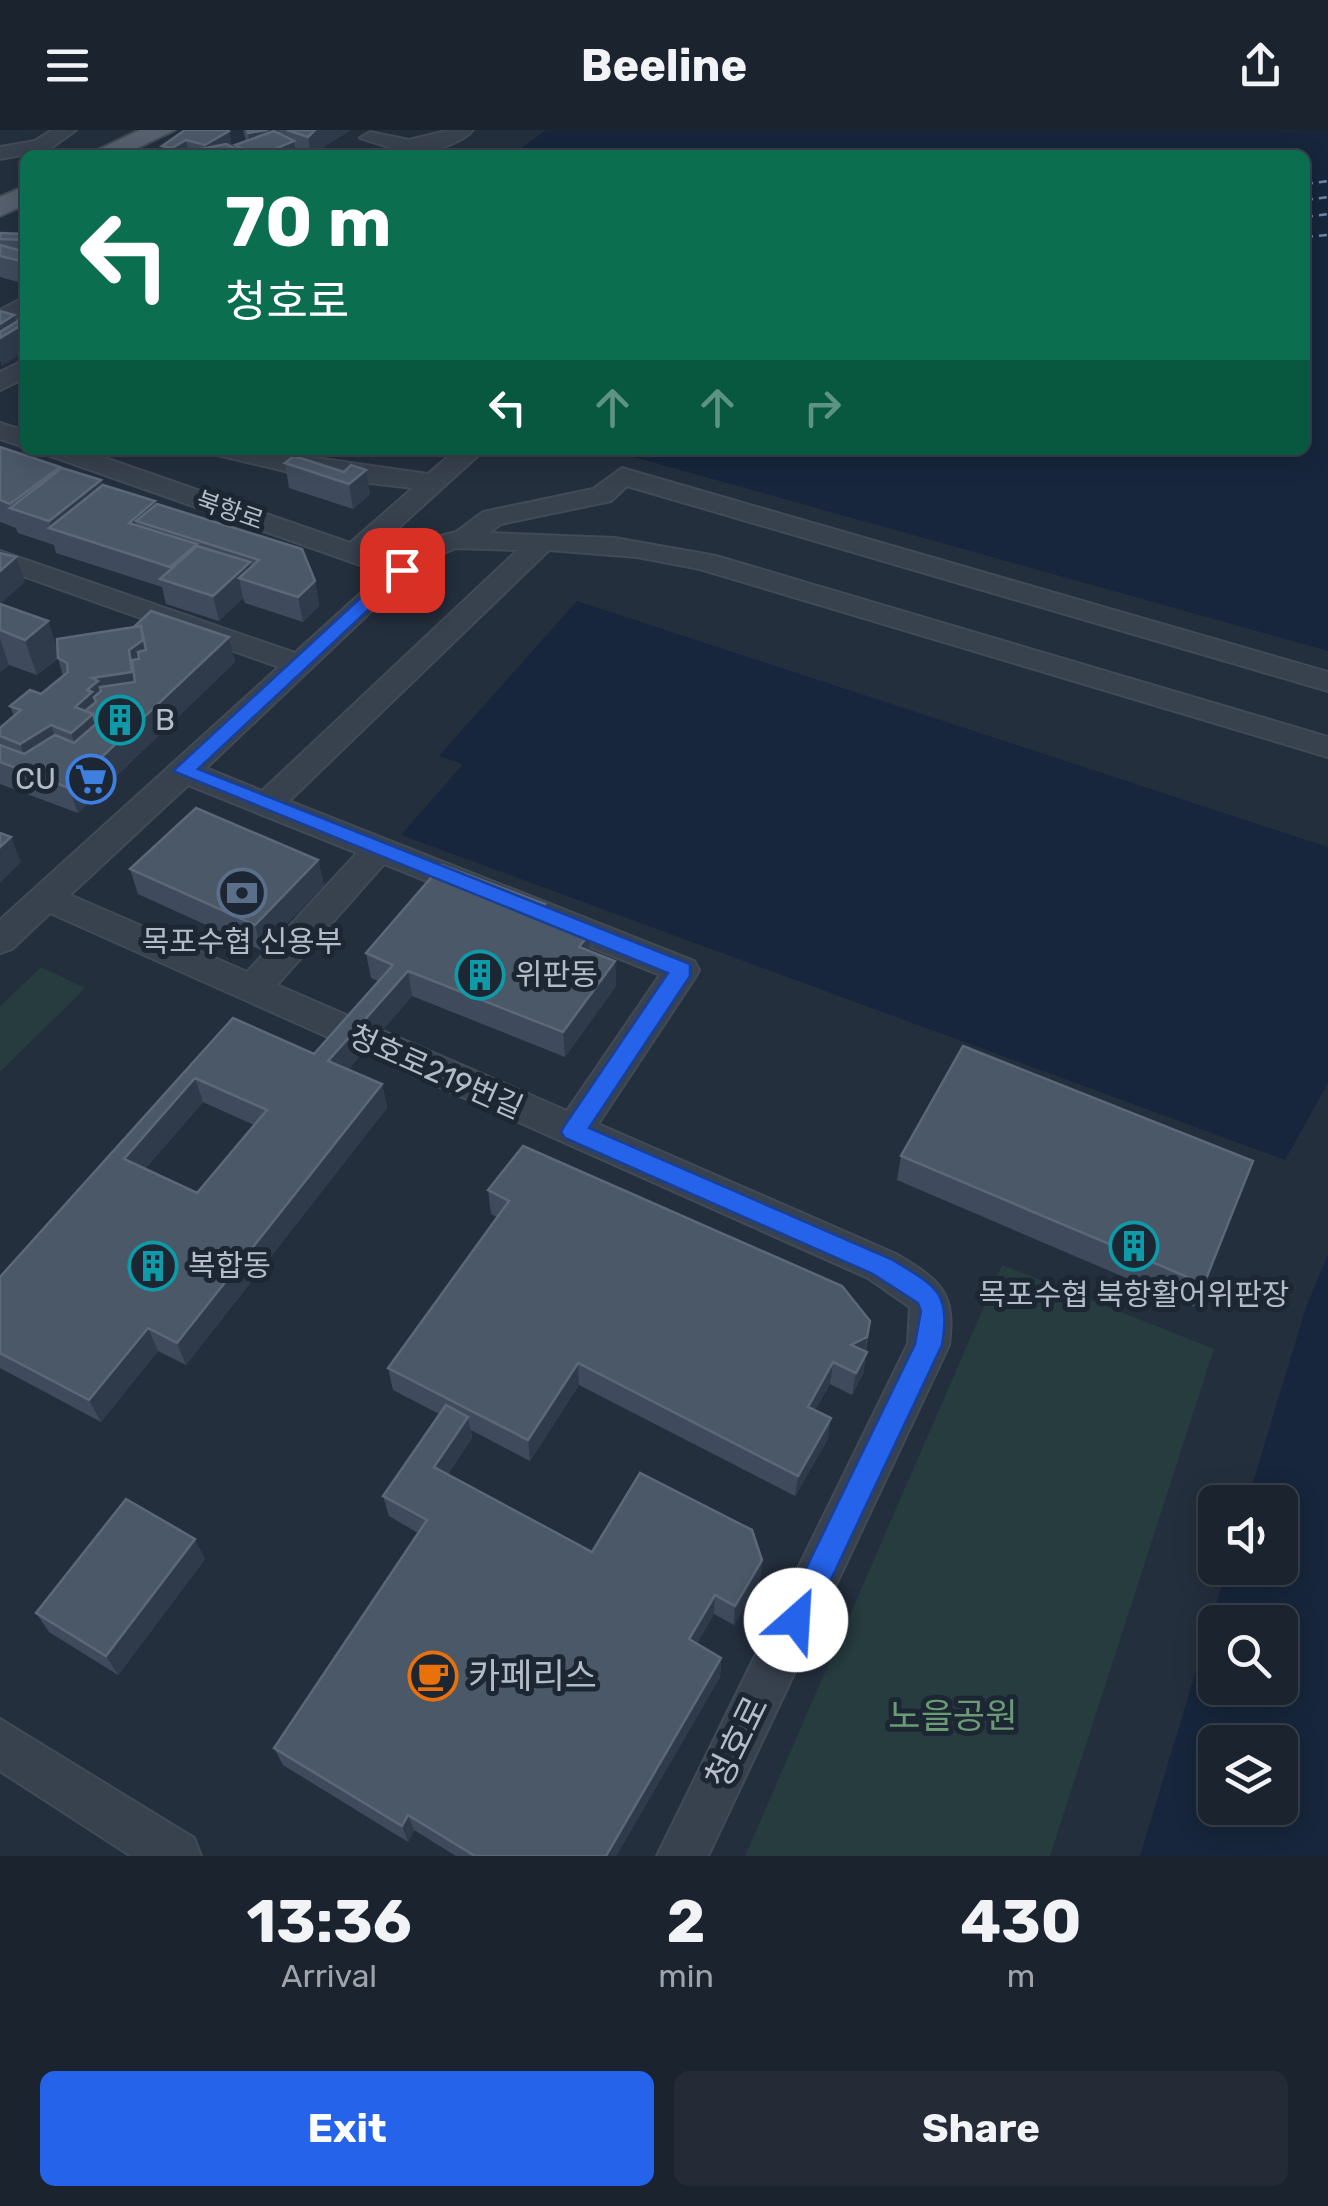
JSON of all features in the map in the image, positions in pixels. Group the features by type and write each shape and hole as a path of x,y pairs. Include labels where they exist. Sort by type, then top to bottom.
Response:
{"main road":[{"path":"98,150 120,130"},
{"path":"102,150 139,130"},
{"path":"107,150 162,130"}],"street":[{"path":"34,150 66,130"},
{"path":"406,150 453,137 462,130"},
{"path":"370,138 400,150"},
{"name":"북항로","path":"71,455 402,570"},
{"path":"279,455 434,483"},
{"path":"355,553 466,455"},
{"path":"466,537 492,518 602,496 622,476 1328,682"},
{"path":"0,940 402,570 412,554 433,544 466,537 637,546 706,562 1328,747"},
{"path":"265,806 542,542"},
{"path":"0,559 300,664"},
{"path":"184,771 682,970 573,1132"},
{"path":"251,991 378,850"},
{"name":"청호로219번길","path":"46,898 882,1266"},
{"name":"청호로","path":"682,1856 928,1345 934,1311 927,1296 882,1266"},
{"path":"0,1743 176,1856"}],"green space":[{"path":"41,967 85,988 0,1072 0,1007"},
{"name":"노을공원","path":"1002,1265 1214,1349 1050,1856 745,1856"}],"water":[{"path":"546,130 1328,130 1328,651 627,455 1310,455 1310,150 519,150"},
{"path":"577,601 1328,847 1328,1083 1285,1160 401,835 463,764 439,756"},
{"path":"1328,1254 1328,1856 1140,1856 1198,1664 1198,1705 1298,1705 1298,1605 1216,1605 1222,1585 1298,1585 1298,1485 1252,1485 1306,1307"}],"building":[{"path":"185,130 229,131 205,145 186,140 172,148 162,146"},
{"path":"287,130 315,130 308,137"},
{"path":"274,131 294,141 273,150 244,150 235,145"},
{"path":"226,144 239,150 202,150"},
{"path":"0,233 20,234 20,240 0,239"},
{"path":"0,245 20,251 20,261 0,256"},
{"path":"0,311 14,315 0,324"},
{"path":"20,320 20,326 0,338 0,332"},
{"path":"0,447 60,467 10,504 0,500"},
{"path":"294,456 344,472 351,465 366,470 349,484 285,463"},
{"path":"62,468 101,480 49,521 10,508"},
{"path":"103,485 155,501 129,523 197,544 170,567 49,528"},
{"path":"157,504 302,549 315,581 298,597 239,578 259,560 136,521"},
{"path":"197,546 250,562 213,596 160,579"},
{"path":"0,553 16,557 0,571"},
{"path":"0,604 48,621 25,640 0,630"},
{"path":"151,611 229,637 69,788 0,762 0,745 24,754 55,735 74,743 96,724 93,714 85,711 96,702 94,697 100,687 135,682 132,660 139,659 138,652 146,650 141,626 134,627"},
{"path":"141,626 143,640 129,650 132,672 92,678 98,681 87,690 92,692 75,707 93,714 71,733 51,725 20,744 0,736 0,728 21,710 10,706 30,690 41,694 68,672 67,663 58,658 57,639"},
{"path":"196,808 318,860 255,925 130,869"},
{"path":"0,833 11,837 0,847"},
{"path":"442,865 545,904 537,914 589,934 579,947 615,961 563,1032 408,971 328,1061 382,1084 177,1343 148,1328 89,1400 0,1353 0,1277 233,1018 314,1054 393,965 366,953","holes":["195,1078 267,1110 197,1193 124,1159"]},
{"name":"목포수협 북항활어위판장","path":"963,1046 1253,1161 1204,1284 901,1156"},
{"path":"523,1146 842,1286 870,1321 867,1337 851,1345 867,1352 856,1373 833,1362 808,1407 831,1418 798,1476 578,1363 528,1440 388,1368 509,1201 488,1190"},
{"path":"446,1405 468,1417 434,1467 592,1552 640,1473 752,1530 762,1560 735,1606 715,1595 689,1639 721,1658 606,1856 475,1856 408,1815 402,1826 274,1748 427,1520 383,1496"},
{"path":"126,1499 195,1539 106,1656 36,1613"}],"ferry route":[{"path":"1310,183 1328,181"},
{"path":"1310,199 1328,197"},
{"path":"1310,216 1328,214"},
{"path":"1310,237 1328,235"}],"place":[{"name":"B","path":"120,720"},
{"name":"CU","path":"91,779"},
{"name":"목포수협 신용부","path":"242,893"},
{"name":"위판동","path":"480,975"},
{"name":"목포수협 북항활어위판장","path":"1134,1246"},
{"name":"복합동","path":"153,1266"},
{"name":"카페리스","path":"433,1676"}],"route":[{"path":"402,570 184,771 682,970 573,1132 882,1266 927,1296 934,1311 928,1345 796,1620"}]}
